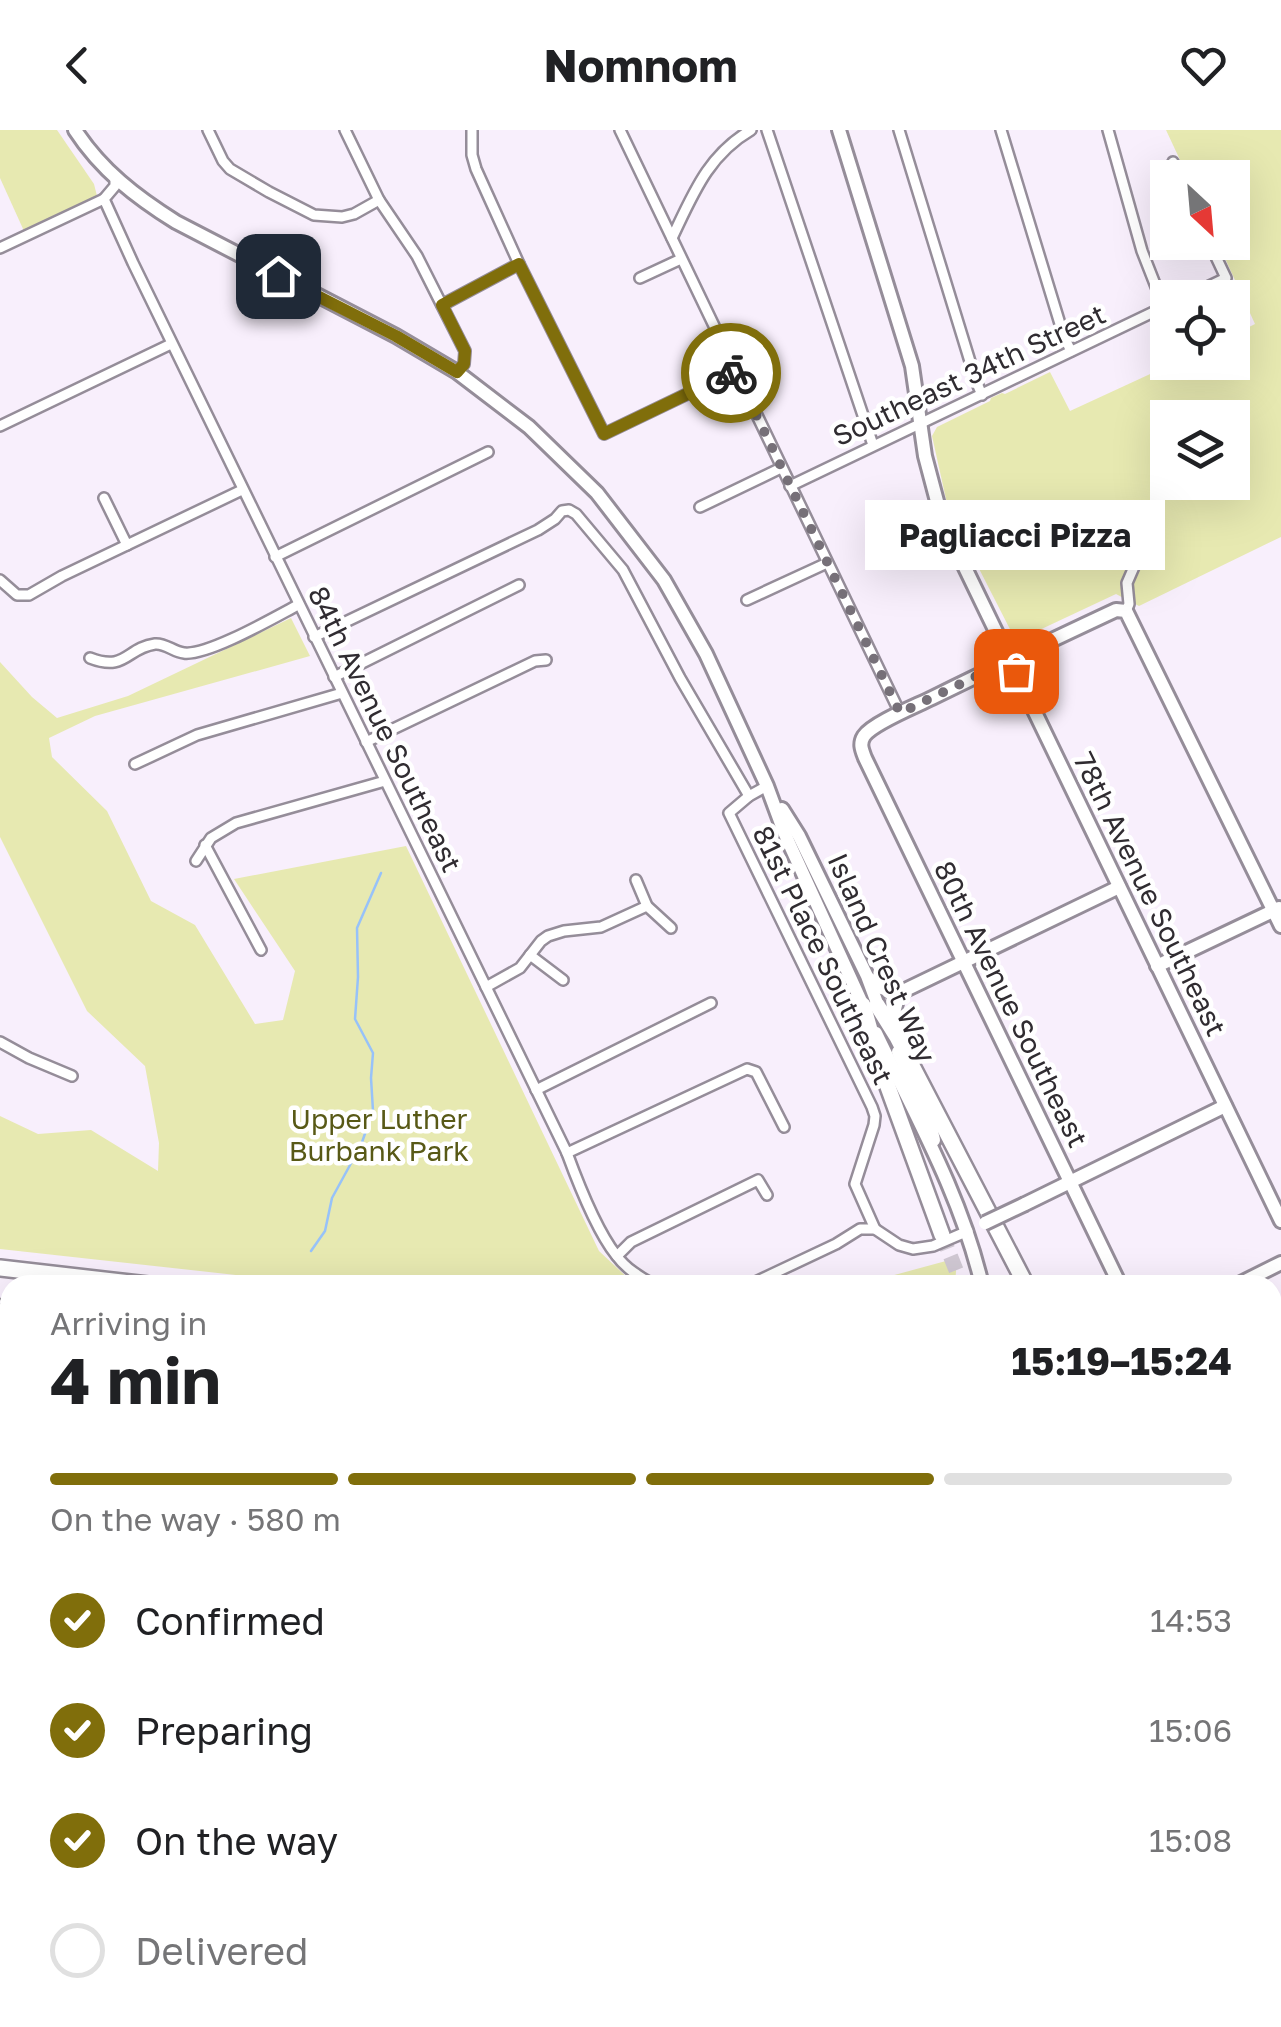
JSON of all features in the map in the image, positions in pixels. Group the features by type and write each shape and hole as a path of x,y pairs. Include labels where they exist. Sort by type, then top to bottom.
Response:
{"highway":[{"path":"897,1037 892,1009 899,993"},
{"path":"870,1005 897,1037 1021,1275"},
{"path":"870,1005 880,1066 942,1235"},
{"path":"950,1138 1032,1275"},
{"path":"0,1268 61,1275"}],"street":[{"name":"Island Crest Way","path":"75,130 88,150 141,200 457,372 529,427 597,493 631,534 688,619 767,786 784,832 870,1005 968,1231 979,1275"},
{"path":"208,130 230,169 314,215 354,214 379,200"},
{"path":"344,130 379,200 417,256 465,351 464,364 457,372"},
{"path":"472,130 476,169 604,434 735,371"},
{"path":"620,130 900,713 1116,610 1126,611"},
{"path":"672,238 710,165 722,150 752,130"},
{"path":"767,130 873,445"},
{"name":"78th Avenue Southeast","path":"839,130 912,366 926,456 942,520 1281,1221"},
{"path":"899,130 982,395"},
{"path":"1002,130 1071,351"},
{"path":"1108,130 1142,250 1155,280"},
{"path":"0,248 104,199 116,179"},
{"name":"84th Avenue Southeast","path":"104,199 170,344 604,1235 617,1256 638,1275"},
{"path":"640,278 681,259"},
{"path":"442,305 519,264"},
{"name":"Southeast 34th Street","path":"790,486 1150,314"},
{"path":"0,426 170,344"},
{"path":"275,557 488,452"},
{"path":"700,507 781,468"},
{"path":"0,580 17,594 29,596 62,576 242,490"},
{"path":"104,498 128,545"},
{"name":"81st Place Southeast","path":"314,637 538,530 562,510 576,514 623,570 749,796 729,813 875,1116 855,1184 875,1229"},
{"path":"1126,611 1127,583 1138,560"},
{"path":"748,600 827,563"},
{"path":"334,677 520,585"},
{"path":"90,658 105,664 116,662 160,643 185,654 205,649 298,605"},
{"path":"1126,611 1277,908 1281,926"},
{"path":"366,742 535,661 546,660"},
{"path":"135,764 196,734 342,693"},
{"name":"80th Avenue Southeast","path":"900,713 870,730 861,743 865,758 1115,1275"},
{"path":"196,862 211,838 236,823 385,781"},
{"name":"Island Crest Way","path":"767,786 799,836 868,976 870,1005"},
{"path":"749,796 767,786"},
{"path":"205,844 261,950"},
{"path":"636,880 647,906 672,928"},
{"path":"868,976 878,987 899,993 1119,887"},
{"path":"486,987 514,973 548,936 601,927 647,906"},
{"path":"1157,966 1277,908"},
{"path":"530,956 564,980"},
{"path":"536,1090 712,1004"},
{"path":"0,1042 72,1076"},
{"path":"567,1153 748,1069 756,1072 784,1126"},
{"path":"769,1275 836,1244 860,1228 875,1229 913,1249 933,1246 1225,1106"},
{"path":"617,1256 631,1242 758,1180 767,1195"},
{"path":"1258,1275 1281,1264"}],"green space":[{"path":"0,130 57,130 94,184 97,196 24,231 0,178"},
{"path":"1166,130 1281,130 1281,537 1139,606 1116,594 1016,641 948,508 932,436 937,427 1050,372 1070,411 1150,374 1150,380 1250,380 1250,326 1255,324 1250,313 1250,280 1235,280 1226,260 1250,260 1250,160 1180,160"},
{"name":"Upper Luther Burbank Park","path":"291,618 310,656 95,716 49,738 52,757 107,811 151,901 195,925 255,1024 283,1020 295,971 234,879 406,846 599,1251 625,1275 236,1275 0,1249 0,1116 38,1134 91,1130 158,1171 159,1143 145,1066 87,1011 0,837 0,662 57,718 128,696"},
{"path":"957,1258 956,1275 894,1275"}],"waterway":[{"path":"311,1251 325,1231 332,1198 361,1145 373,1111 373,1053 355,1019 357,928 381,873"}],"tunnel":[{"path":"942,1235 958,1275"}],"way so far":[{"path":"731,373 735,371 900,713 1010,660 1016,671"}],"place":[{"name":"Pagliacci Pizza","path":"1016,671"}],"route":[{"path":"278,276 457,372 464,364 465,351 442,305 519,264 604,434 731,373"}]}
